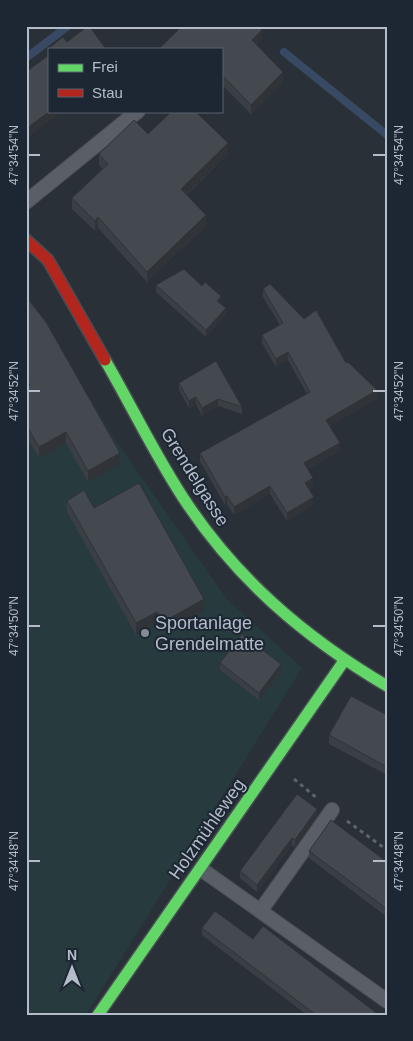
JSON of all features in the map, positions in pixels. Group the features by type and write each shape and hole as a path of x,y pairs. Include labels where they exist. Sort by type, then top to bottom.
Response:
{"street":[{"name":"Grendelgasse","path":"26,240 48,260 182,496 218,546 271,604 344,661 387,686"},
{"name":"Holzmühleweg","path":"98,1015 344,661"}],"lane":[{"path":"26,202 137,112"},
{"path":"261,910 332,810"},
{"path":"201,869 387,1001"}],"path":[{"path":"275,762 332,810 387,850"}],"green space":[{"name":"Sportanlage Grendelmatte","path":"26,292 112,435 226,598 302,668 86,1015 26,1015"}],"building":[{"path":"89,26 105,48 49,48 63,37 67,42"},
{"path":"182,26 258,26 262,30 252,40 283,72 251,105 222,75 222,48 160,48"},
{"path":"48,56 49,112 26,129 26,72"},
{"path":"171,112 196,112 228,143 181,189 206,215 147,272 98,217 95,221 72,198 108,164 99,154 134,120 148,134"},
{"path":"184,269 202,286 205,282 221,296 217,301 226,308 206,330 156,285"},
{"path":"270,284 304,319 316,310 346,363 348,362 377,390 326,420 340,443 304,463 313,478 305,483 314,497 287,513 270,486 234,507 227,496 225,497 200,453 310,392 288,352 276,359 262,335 283,323 263,289"},
{"path":"26,297 46,322 120,453 88,471 66,432 39,447 26,425 26,387 30,385 26,378"},
{"path":"216,361 242,407 218,399 202,408 196,397 189,401 179,383"},
{"path":"139,483 204,599 163,622 157,612 136,623 67,501 84,490 94,508"},
{"path":"242,634 281,664 259,693 220,663"},
{"path":"351,696 387,715 387,767 329,735"},
{"path":"297,794 317,809 295,840 292,838 257,885 240,871"},
{"path":"331,820 387,862 387,909 309,851"},
{"path":"215,911 253,939 263,926 379,1015 316,1015 202,928"}],"waterway":[{"path":"26,58 68,26"},
{"path":"284,52 387,135"}],"traffic: fast":[{"path":"105,360 172,480 203,526 225,553 248,579 300,626 327,647 387,686"},
{"path":"98,1015 344,661"}],"traffic: jam":[{"path":"26,240 48,260 105,360"}],"place":[{"name":"Sportanlage Grendelmatte","path":"145,633"}]}
